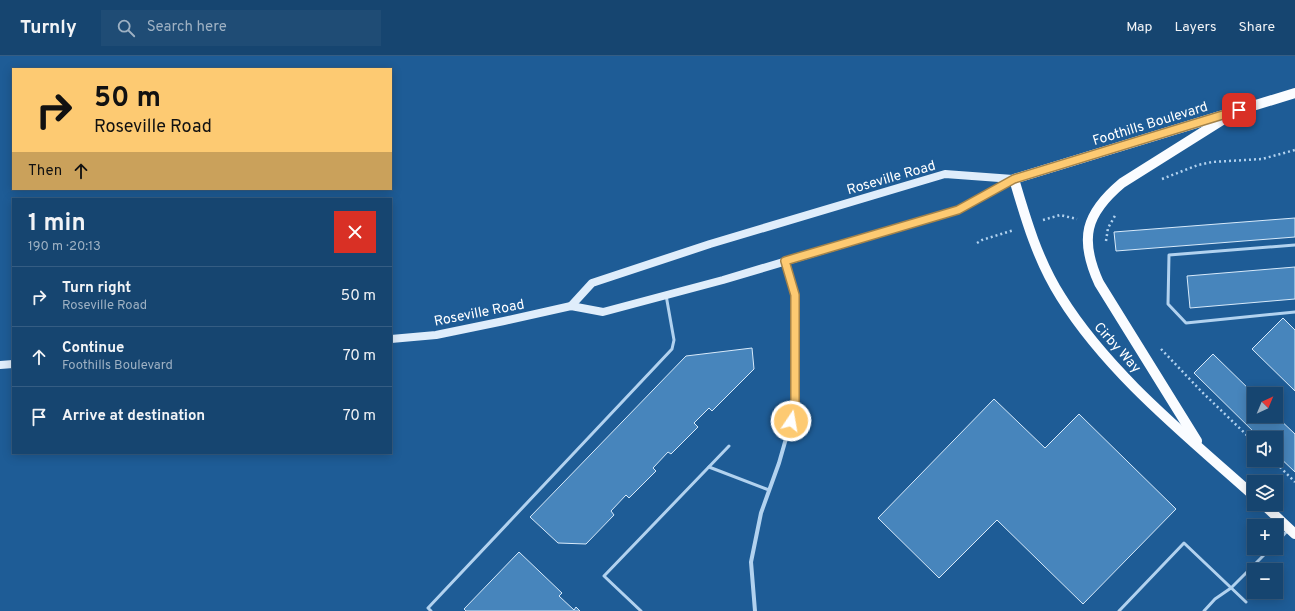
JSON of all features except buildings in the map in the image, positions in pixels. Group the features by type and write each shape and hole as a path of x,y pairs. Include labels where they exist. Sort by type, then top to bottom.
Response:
{"main road":[{"name":"Foothills Boulevard","path":"1014,179 1295,93"},
{"path":"1203,450 1099,283 1091,267 1087,239 1091,223 1101,204 1107,196 1122,183 1239,110"},
{"name":"Roseville Road","path":"571,306 592,283 710,244 945,174 1014,179"},
{"name":"Roseville Road","path":"392,339 436,334 571,306 603,312 785,261 958,210 1014,179"},
{"name":"Cirby Way","path":"1014,179 1034,246 1060,296 1079,325 1099,349 1159,411 1247,490"},
{"path":"0,365 12,364"},
{"path":"1271,511 1292,531"}],"street":[{"path":"755,611 751,562 761,513 779,463 795,407 795,295 785,261"}],"lane":[{"path":"1295,246 1168,255 1168,304 1186,323 1295,312"},
{"path":"431,611 428,608 672,349 674,340 666,295"},
{"path":"641,611 604,576 729,446"},
{"path":"709,467 769,490"},
{"path":"1283,538 1292,531"},
{"path":"1119,611 1184,543 1246,602"},
{"path":"1204,611 1215,599 1231,588 1264,555"}],"path":[{"path":"1279,467 1295,482"}],"route":[{"path":"791,421 795,407 795,295 785,261 958,210 1014,179 1239,110"}]}
